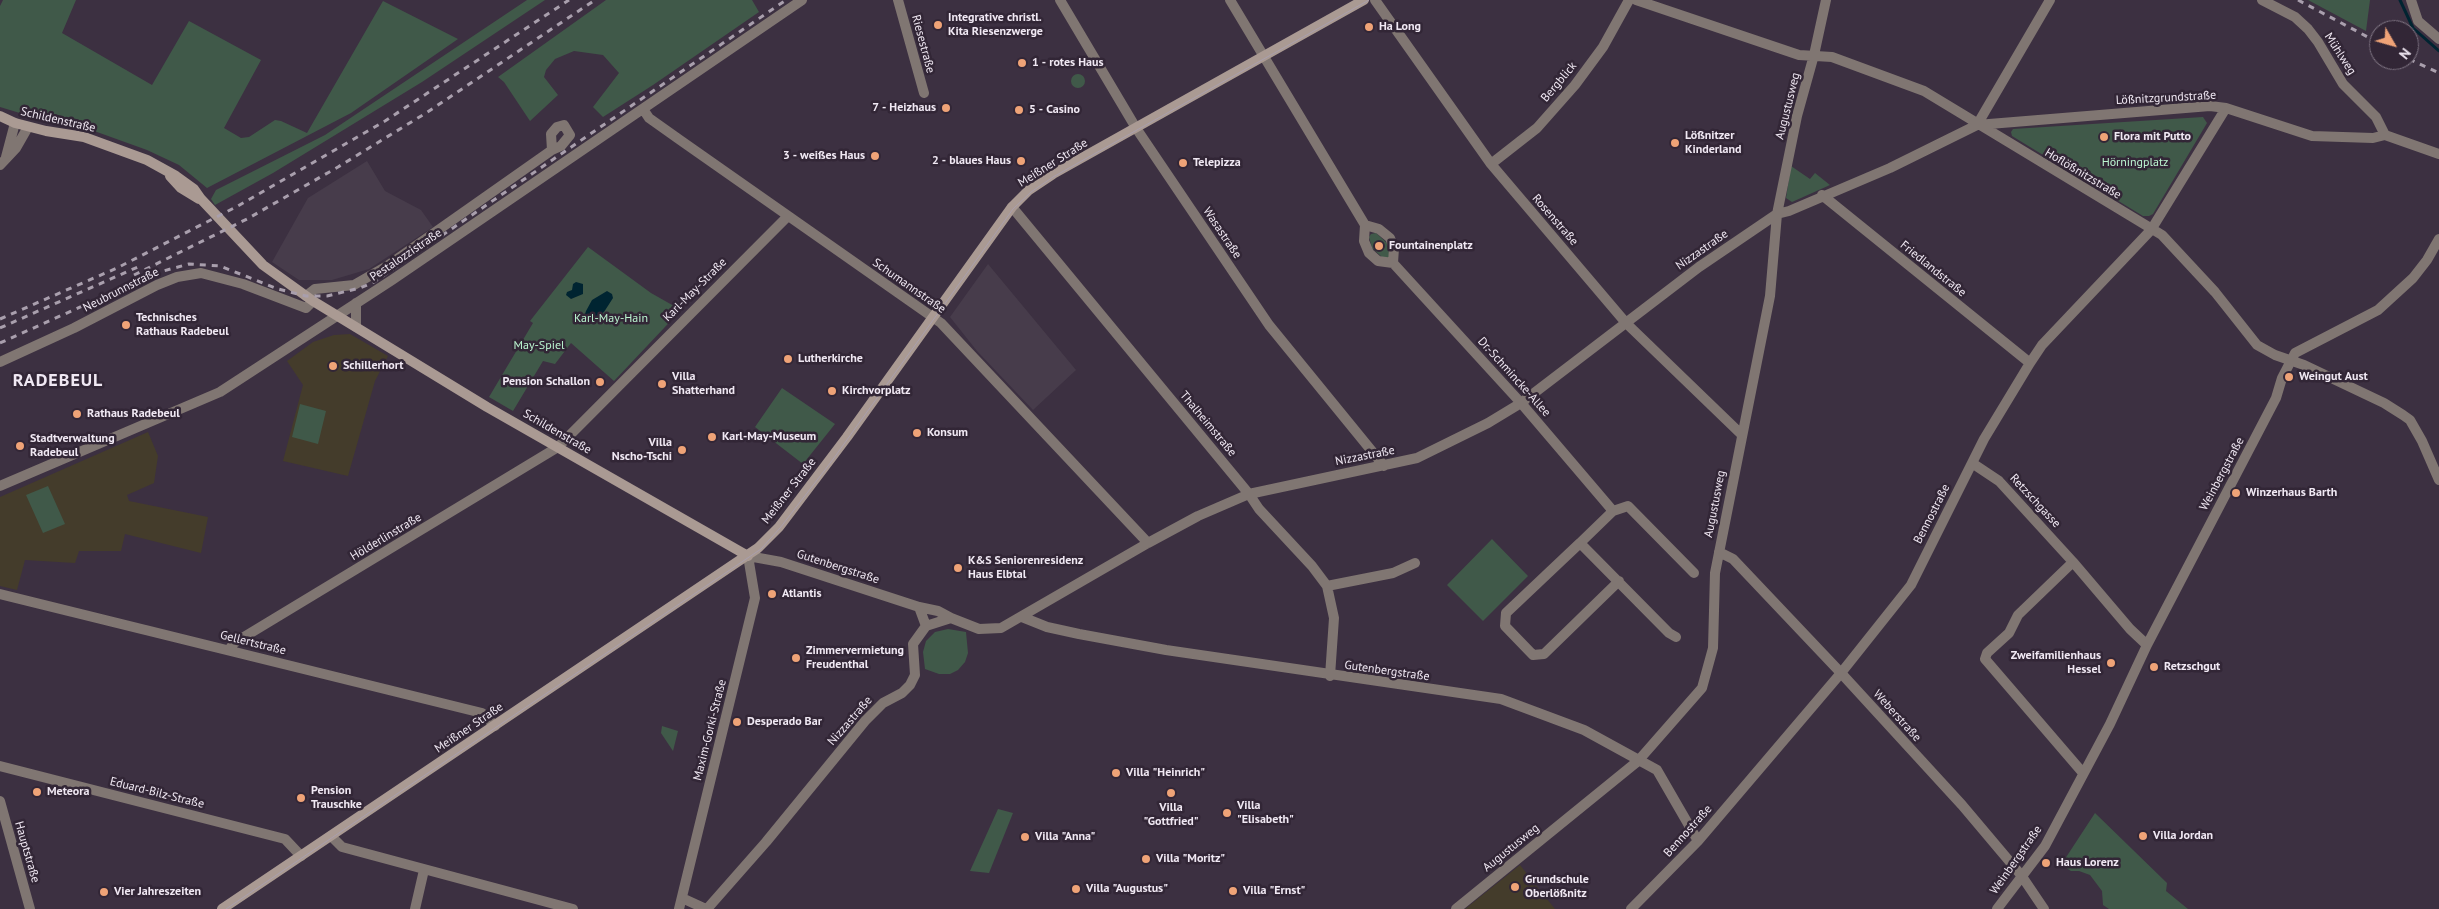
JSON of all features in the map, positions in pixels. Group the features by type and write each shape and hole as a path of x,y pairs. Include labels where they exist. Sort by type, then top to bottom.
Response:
{"main road":[{"name":"Meißner Straße","path":"222,909 748,556 779,526 1012,207 1029,190 1364,0"},
{"name":"Schildenstraße","path":"0,116 28,127 84,138 147,160 186,182 263,265 309,298 558,447 748,556"}],"street":[{"name":"Pestalozzistraße","path":"0,486 220,392 643,110 802,0"},
{"name":"Riesestraße","path":"898,0 924,93"},
{"name":"Wasastraße","path":"1060,0 1136,128 1268,326 1384,466"},
{"name":"Dr.-Schmincke-Allee","path":"1230,0 1365,225 1364,241 1369,253 1378,261 1393,263 1521,403 1613,511"},
{"name":"Rosenstraße","path":"1375,0 1491,164 1626,323 1741,434"},
{"name":"Bergblick","path":"1491,164 1537,128 1574,85 1603,47 1629,0"},
{"name":"Hoflößnitzstraße","path":"1636,0 1799,55 1832,57 1924,91 2162,235 2215,292 2257,345 2275,355 2291,360 2384,403 2410,420 2439,480"},
{"name":"Augustusweg","path":"1456,909 1638,761 1696,696 1707,676 1713,648 1715,573 1718,552 1770,296 1777,214 1797,116 1814,55 1826,0"},
{"path":"1977,124 2050,0"},
{"name":"Mühlweg","path":"2262,0 2295,17 2308,29 2343,84 2376,118 2385,135"},
{"path":"2411,0 2418,21 2439,39"},
{"name":"Lößnitzgrundstraße","path":"1977,124 2210,106 2226,108 2312,136 2373,138 2385,135 2439,154"},
{"name":"Bennostraße","path":"1631,909 1698,841 1841,672 1911,585 1972,463 2007,398 2030,363 2042,345 2151,230 2226,108"},
{"name":"Schumannstraße","path":"643,110 649,118 941,323 1148,543"},
{"path":"3,161 15,123"},
{"name":"Nizzastraße","path":"950,618 979,630 1002,628 1148,543 1198,516 1249,494 1314,478 1384,466 1417,458 1521,403 1699,267 1777,214 1789,211 1890,168 1977,124"},
{"path":"3,161 16,148 28,127"},
{"name":"Neubrunnstraße","path":"0,362 74,328 157,285 201,273 243,284 306,308 309,298 316,288 354,284 387,266 552,150"},
{"name":"Friedlandstraße","path":"1822,196 2030,363"},
{"name":"Thalheimstraße","path":"1012,207 1249,494 1258,509 1312,566 1327,586 1334,618 1330,676"},
{"name":"Karl-May-Straße","path":"558,447 788,216"},
{"path":"1365,225 1379,229 1390,238 1394,248 1393,263"},
{"name":"Weinbergstraße","path":"1997,909 2021,875 2045,846 2082,773 2110,724 2147,645 2276,398 2282,378 2295,352 2369,316 2392,299 2421,269 2439,239"},
{"path":"356,303 356,327"},
{"name":"Hölderlinstraße","path":"229,650 234,643 558,447"},
{"name":"Retzschgasse","path":"1972,463 1999,480 2074,562 2130,629 2147,645"},
{"path":"1619,581 1544,654 1533,655 1504,626 1506,614 1613,511 1628,506 1694,573"},
{"path":"1580,543 1669,633 1676,637"},
{"name":"Weberstraße","path":"1718,552 1733,559 1841,672 1962,805 2021,875 2044,909"},
{"name":"Maxim-Gorki-Straße","path":"679,909 755,598 748,556"},
{"name":"Gutenbergstraße","path":"748,556 781,562 938,611 950,618"},
{"path":"2074,562 2018,615 2009,633 1987,653 1985,659 2082,773"},
{"path":"1327,586 1393,573 1415,563"},
{"name":"Gellertstraße","path":"0,594 482,713 495,726"},
{"path":"919,606 926,626 950,618"},
{"name":"Gutenbergstraße","path":"1022,617 1047,627 1079,634 1330,676 1501,699 1584,730 1657,770 1698,841"},
{"name":"Nizzastraße","path":"706,909 766,842 865,721 883,703 902,693 910,684 915,675 913,644 926,626"},
{"name":"Eduard-Bilz-Straße","path":"0,766 285,839 300,856"},
{"name":"Hauptstraße","path":"0,801 30,909"},
{"path":"331,836 342,847 573,909"},
{"path":"415,909 424,870"},
{"path":"682,898 706,909"}],"shaded area":[{"path":"367,161 385,191 421,210 433,227 369,269 332,280 299,280 272,262 308,198"},
{"path":"988,264 1076,370 1033,410 977,351 950,317"},
{"path":"350,334 388,356 375,381 348,476 283,461 303,385 287,361 313,342 334,335"},
{"path":"148,432 158,456 154,483 127,495 129,501 208,517 201,553 125,534 121,551 79,551 75,563 25,560 17,590 0,586 0,497"},
{"name":"Grundschule Oberlößnitz","path":"1520,865 1555,909 1465,909"}],"green space":[{"path":"3,0 76,0 62,33 152,85 189,21 261,60 224,128 241,138 249,137 275,120 307,133 383,1 458,39 351,113 207,188 179,165 147,150 97,132 0,107 0,6"},
{"path":"527,0 545,0 422,82 273,173 215,205 211,199 216,190 325,135"},
{"path":"606,0 752,0 759,12 603,117 593,107 619,73 603,55 574,51 555,59 546,70 544,77 558,95 530,121 504,82 498,77"},
{"path":"2308,0 2370,0 2366,31"},
{"path":"1078,74 1083,76 1085,81 1083,86 1078,88 1073,86 1071,81 1073,76"},
{"name":"Hörningplatz","path":"2203,117 2207,123 2153,214 2149,216 2143,216 2012,136 2011,132 2013,129"},
{"path":"1791,166 1810,179 1815,173 1830,185 1792,202 1786,198"},
{"path":"1376,233 1387,243 1390,258 1383,258 1372,248 1369,237 1371,234"},
{"name":"Karl-May-Hain","path":"588,247 651,293 681,310 614,381 571,343 555,364 543,361 513,411 489,397 533,323 530,321"},
{"path":"782,388 835,424 803,464 755,427"},
{"path":"300,404 326,411 318,444 292,437"},
{"path":"48,486 65,524 43,533 26,495"},
{"path":"1492,539 1528,576 1483,621 1447,585"},
{"path":"948,629 966,632 968,653 965,662 958,670 950,674 939,674 925,669 923,652 926,641 935,632"},
{"path":"662,726 678,731 673,751 661,733"},
{"path":"998,809 1013,813 989,873 970,871"},
{"path":"2095,813 2167,883 2166,891 2188,909 2109,909 2103,905 2102,891 2090,875 2079,871 2071,871 2061,865"}],"water":[{"path":"576,282 583,284 583,294 571,299 566,295 567,292 572,290 573,284"},
{"path":"607,291 612,294 613,298 604,312 591,322 584,317 586,311 592,300"}],"waterway":[{"path":"2400,0 2413,28 2439,51"}],"tram line":[{"path":"226,909 761,549 780,528 831,462 1013,209 1031,192 1053,177 1369,0"}],"railway":[{"path":"0,319 117,268 236,207 385,121 569,0"},
{"path":"134,275 247,219 338,167 426,113 595,0"},
{"path":"0,343 156,273 189,264 220,266 278,289 306,296 327,296 360,288 374,282 786,0"},
{"path":"2298,0 2369,38"},
{"path":"2419,64 2439,73"},
{"path":"0,328 140,266"}],"place":[{"name":"Integrative christl. Kita Riesenzwerge","path":"938,25"},
{"name":"Ha Long","path":"1369,27"},
{"name":"1 - rotes Haus","path":"1022,63"},
{"name":"7 - Heizhaus","path":"946,108"},
{"name":"5 - Casino","path":"1019,110"},
{"name":"Flora mit Putto","path":"2104,137"},
{"name":"Lößnitzer Kinderland","path":"1675,143"},
{"name":"3 - weißes Haus","path":"875,156"},
{"name":"2 - blaues Haus","path":"1021,161"},
{"name":"Telepizza","path":"1183,163"},
{"name":"Fountainenplatz","path":"1379,246"},
{"name":"Technisches Rathaus Radebeul","path":"126,325"},
{"name":"Lutherkirche","path":"788,359"},
{"name":"Schillerhort","path":"333,366"},
{"name":"Weingut Aust","path":"2289,377"},
{"name":"Pension Schallon","path":"600,382"},
{"name":"Villa Shatterhand","path":"662,384"},
{"name":"Kirchvorplatz","path":"832,391"},
{"name":"Rathaus Radebeul","path":"77,414"},
{"name":"Konsum","path":"917,433"},
{"name":"Karl-May-Museum","path":"712,437"},
{"name":"Stadtverwaltung Radebeul","path":"20,446"},
{"name":"Villa Nscho-Tschi","path":"682,450"},
{"name":"Winzerhaus Barth","path":"2236,493"},
{"name":"K&S Seniorenresidenz Haus Elbtal","path":"958,568"},
{"name":"Atlantis","path":"772,594"},
{"name":"Zimmervermietung Freudenthal","path":"796,658"},
{"name":"Zweifamilienhaus Hessel","path":"2111,663"},
{"name":"Retzschgut","path":"2154,667"},
{"name":"Desperado Bar","path":"737,722"},
{"name":"Villa \"Heinrich\"","path":"1116,773"},
{"name":"Meteora","path":"37,792"},
{"name":"Villa \"Gottfried\"","path":"1171,793"},
{"name":"Pension Trauschke","path":"301,798"},
{"name":"Villa \"Elisabeth\"","path":"1227,813"},
{"name":"Villa Jordan","path":"2143,836"},
{"name":"Villa \"Anna\"","path":"1025,837"},
{"name":"Villa \"Moritz\"","path":"1146,859"},
{"name":"Haus Lorenz","path":"2046,863"},
{"name":"Grundschule Oberlößnitz","path":"1515,887"},
{"name":"Villa \"Augustus\"","path":"1076,889"},
{"name":"Villa \"Ernst\"","path":"1233,891"},
{"name":"Vier Jahreszeiten","path":"104,892"}],"district":[{"name":"RADEBEUL","path":"58,381"}],"park label":[{"name":"May-Spiel","path":"539,346"}]}
